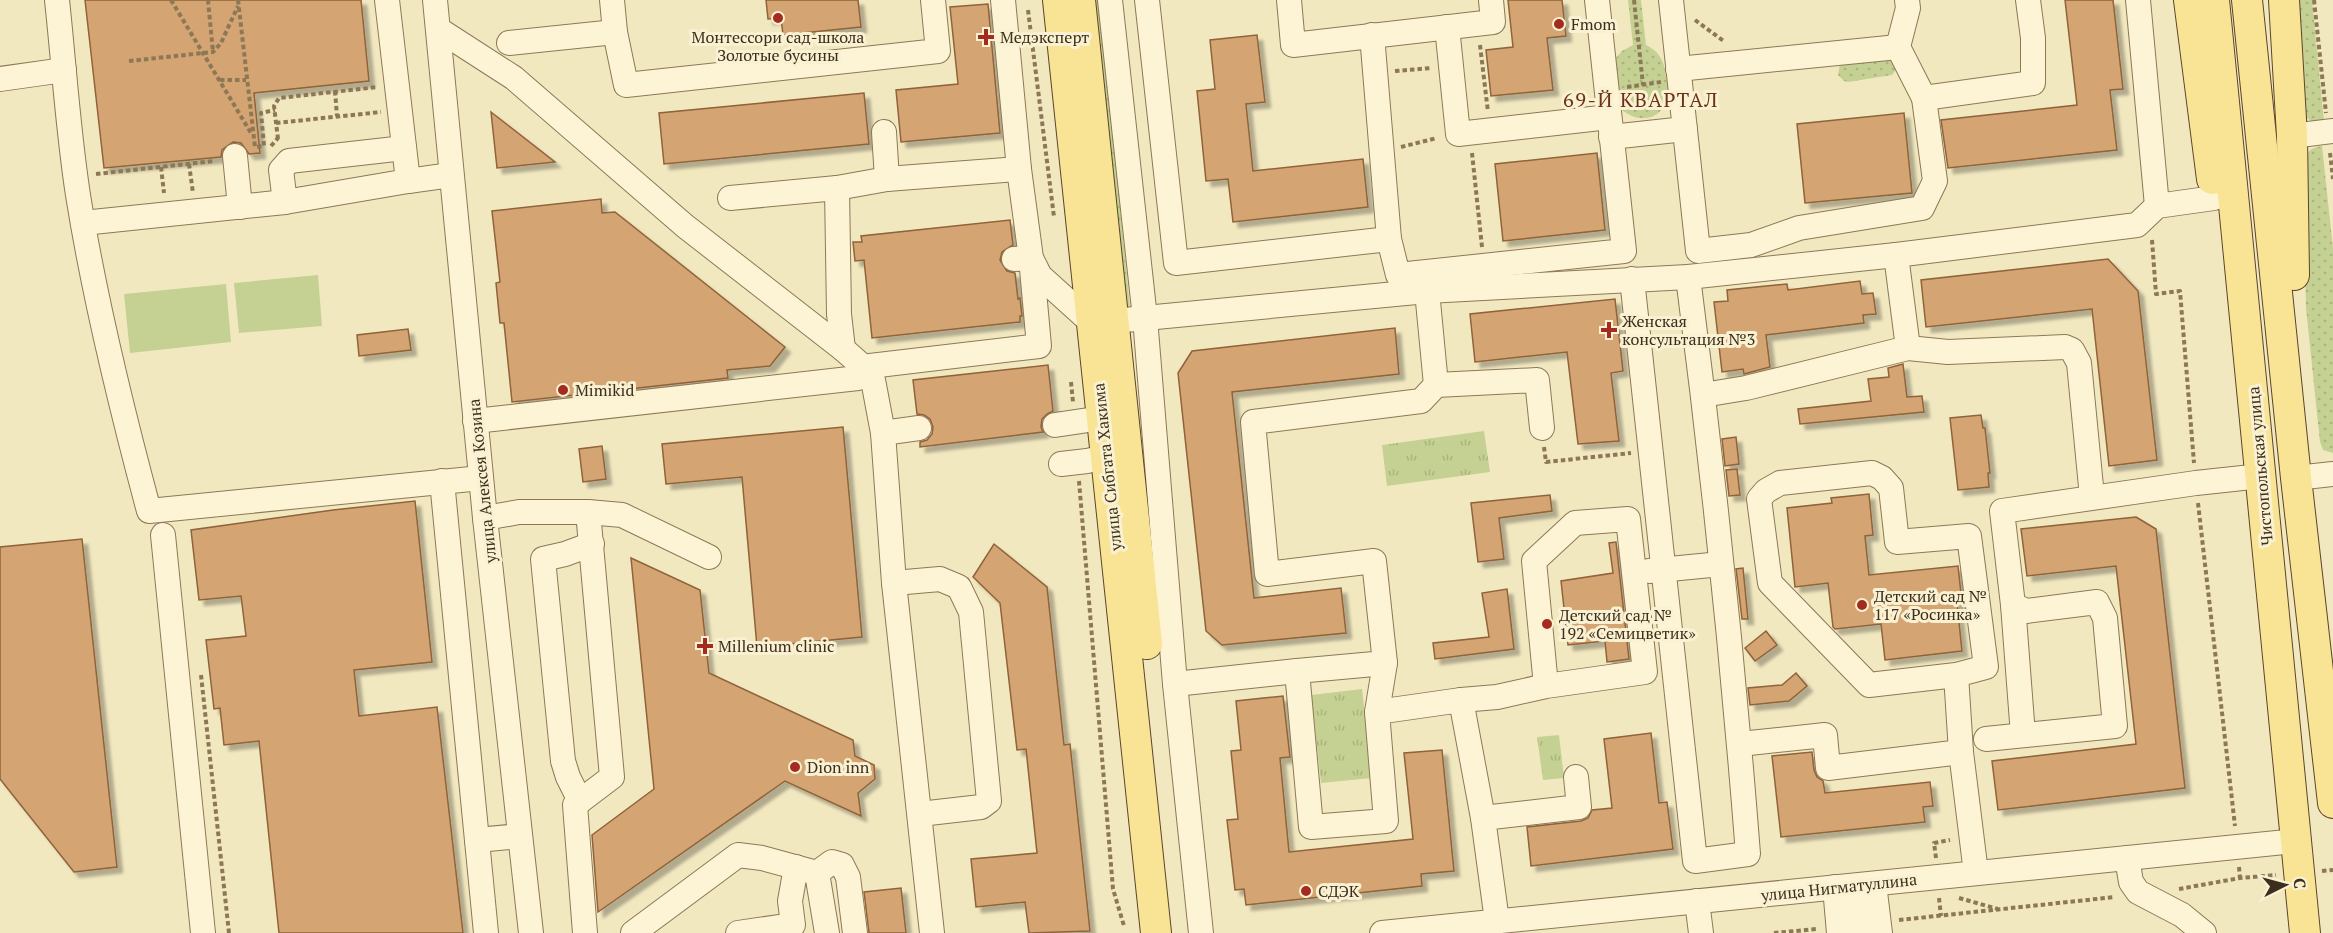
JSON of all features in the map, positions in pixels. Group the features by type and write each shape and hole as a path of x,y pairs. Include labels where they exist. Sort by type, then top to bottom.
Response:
{"main road":[{"name":"улица Сибгата Хакима","path":"1059,0 1103,322 1177,933"},
{"name":"улица Сибгата Хакима","path":"1080,0 1103,322 1102,418 1156,933"},
{"path":"2189,0 2214,198 2218,215 2240,250"},
{"name":"Чистопольская улица","path":"2214,0 2305,933"},
{"path":"2247,0 2289,389 2296,478 2332,787"},
{"path":"2284,0 2292,136 2294,293 2289,389"}],"street":[{"path":"57,0 75,176 83,223 118,397 149,511 481,478"},
{"path":"387,0 408,182"},
{"name":"улица Алексея Козина","path":"435,0 475,421 531,933"},
{"path":"612,0 615,33 626,85 938,51 933,0"},
{"path":"475,421 858,378 870,366 1039,346 1022,259 1019,169 1003,0"},
{"path":"1110,0 1109,8 1145,318 1175,684 1202,933"},
{"path":"1147,0 1176,263 1389,239"},
{"path":"1289,0 1293,45 1493,22 1491,0"},
{"path":"1372,35 1389,239 1398,275 1624,251 1597,0"},
{"path":"1671,0 1698,251 1751,245 1799,228 1922,208 1935,181 1924,98 1898,47 1908,8 1907,0"},
{"path":"1924,98 2033,83 2033,38 2028,0"},
{"path":"2138,0 2167,205"},
{"path":"1447,27 1451,66 1473,132 1610,127 1685,129"},
{"path":"438,29 514,78 685,226 843,349 873,380 883,433 894,583 933,933"},
{"path":"509,43 615,33"},
{"path":"1679,74 1752,61 1898,47"},
{"path":"0,79 64,69"},
{"path":"884,132 887,179"},
{"path":"2292,136 2330,132"},
{"path":"285,202 281,170 289,161 404,148"},
{"path":"235,157 240,207"},
{"path":"730,198 837,188 887,179 1019,169"},
{"path":"83,223 285,202 451,175"},
{"path":"837,188 839,314 843,349"},
{"path":"1022,259 1040,276 1103,322 1427,291 1688,277 1896,255 2137,225 2167,205 2214,198"},
{"path":"1896,255 1908,348"},
{"path":"1632,279 1695,861 1748,854 1740,744 1703,395 1688,277"},
{"path":"1427,291 1436,385"},
{"path":"1703,395 1746,388 1908,348 1948,352 2065,347 2072,350 2079,363 2092,497"},
{"path":"1297,671 1311,827 1386,821 1377,712 1385,663 1374,561 1267,574 1253,422 1421,401 1436,385 1537,380 1542,428"},
{"path":"1054,425 1102,418"},
{"path":"883,433 918,428"},
{"path":"1061,464 1106,457"},
{"path":"1872,473 1882,478 1891,488 1897,542 1969,536 1986,667 1956,675 1869,685 1770,583 1759,499 1766,490 1780,483 1872,473"},
{"path":"2296,478 2333,474"},
{"path":"2023,735 2013,605 2002,511 2092,497 2261,476"},
{"path":"442,481 486,933"},
{"path":"485,518 519,512 588,512 622,516 709,557"},
{"path":"585,933 575,805 612,777 588,512"},
{"path":"1377,712 1497,697 1546,686 1645,672 1628,519 1575,523 1534,561 1546,686"},
{"path":"163,535 203,933"},
{"path":"580,801 567,777 564,761 543,559 565,555 591,544"},
{"path":"1635,572 1721,564"},
{"path":"894,583 940,579 959,587 970,612 989,801 981,807 920,814"},
{"path":"1986,739 2115,726 2105,618 2097,602 2026,611 2013,605"},
{"path":"1175,684 1385,663"},
{"path":"1956,675 1961,752 1976,873"},
{"path":"1461,700 1483,818 1497,921"},
{"path":"1740,744 1825,735 1828,768 1961,752"},
{"path":"1483,818 1579,807 1576,777"},
{"path":"477,840 520,836"},
{"name":"улица Нигматуллина","path":"1382,933 2296,841"},
{"path":"640,931 738,855 762,858 807,870 832,862 842,865 848,877 855,933"},
{"path":"2127,858 2131,882 2141,895 2182,915 2204,933"},
{"path":"1701,933 1716,859"},
{"path":"738,933 793,924 790,901 807,870"},
{"path":"807,870 827,933"},
{"path":"1854,886 1859,929"},
{"path":"1854,886 1859,929"}],"path":[{"path":"171,0 252,135"},
{"path":"208,0 213,52"},
{"path":"1634,0 1643,85"},
{"path":"2314,0 2330,132 2333,179"},
{"path":"129,61 213,52 221,43 238,3"},
{"path":"238,3 254,146 263,146 261,113 274,110"},
{"path":"1694,20 1752,61"},
{"path":"1478,24 1473,132 1484,265"},
{"path":"1375,73 1451,66"},
{"path":"1606,89 1643,85 1679,74"},
{"path":"220,80 246,80"},
{"path":"281,170 274,110 275,102 279,98 397,85"},
{"path":"335,91 337,116"},
{"path":"276,123 399,110"},
{"path":"1382,151 1473,132"},
{"path":"75,176 262,154 278,138"},
{"path":"189,164 195,211"},
{"path":"2167,205 2151,242 2156,294 2180,291 2196,483 2240,878 2178,889"},
{"path":"1542,428 1546,462 1650,452"},
{"path":"200,665 229,933"},
{"path":"1938,892 1941,916"},
{"path":"1948,895 2001,909"},
{"path":"1774,933 1859,929 1941,916 2141,895"}],"green space":[{"path":"1092,0 1100,0 1130,308 1123,303"},
{"path":"1628,0 1641,0 1646,45 1655,51 1664,66 1668,97 1663,108 1651,117 1637,118 1618,105 1615,59 1622,51 1633,45"},
{"path":"2293,0 2312,0 2324,122 2313,122 2304,116"},
{"path":"1891,55 1896,70 1892,75 1848,82 1838,75 1840,64"},
{"path":"2322,146 2333,248 2333,453 2323,450 2320,442 2306,308 2303,163 2310,151"},
{"path":"318,275 322,326 239,333 234,283"},
{"path":"226,284 231,342 130,353 124,294"},
{"path":"1484,431 1490,472 1387,486 1382,445"},
{"path":"1362,689 1372,778 1321,783 1311,695"},
{"path":"1559,735 1564,778 1543,780 1537,737"}],"building":[{"path":"85,0 361,0 369,81 254,93 260,153 249,154 241,143 233,142 222,150 221,157 104,168"},
{"path":"766,0 858,0 861,27 783,35 781,18 768,19"},
{"path":"1508,0 1562,0 1566,36 1547,38 1553,90 1491,96 1486,50 1513,47"},
{"path":"2065,0 2113,0 2123,89 2110,90 2117,150 1948,168 1941,120 2077,105"},
{"path":"988,4 1000,133 901,142 896,90 958,84 950,7"},
{"path":"1257,35 1265,102 1246,104 1253,171 1363,159 1368,207 1233,222 1228,179 1206,181 1197,91 1215,89 1210,40"},
{"path":"864,93 869,144 664,164 659,113"},
{"path":"491,112 555,162 497,168"},
{"path":"1904,113 1912,193 1805,203 1797,124"},
{"path":"1597,153 1605,230 1503,241 1495,164"},
{"path":"601,199 602,213 615,212 785,347 770,366 727,370 728,378 512,402 504,323 500,323 496,283 500,282 492,211"},
{"path":"1010,220 1013,245 1002,252 1000,260 1007,271 1015,273 1022,316 1020,316 1020,322 872,338 864,260 855,261 853,242 862,242 861,236"},
{"path":"2108,259 2138,291 2157,460 2109,466 2092,309 1926,327 1921,280"},
{"path":"1860,281 1862,294 1873,293 1876,314 1863,315 1864,323 1766,335 1770,367 1744,374 1743,369 1722,372 1714,302 1728,301 1727,290 1787,284 1788,290"},
{"path":"1615,299 1623,371 1611,373 1619,441 1578,444 1567,352 1475,362 1470,314"},
{"path":"1395,328 1399,374 1232,392 1254,598 1341,588 1346,633 1222,645 1206,631 1178,373 1192,351"},
{"path":"408,329 411,350 359,356 357,335"},
{"path":"1903,364 1907,397 1922,396 1924,412 1800,424 1798,409 1871,401 1868,379 1889,377 1888,368"},
{"path":"1048,365 1053,411 1042,419 1043,432 920,447 920,442 927,440 932,434 933,427 930,419 917,414 913,380"},
{"path":"1981,415 1983,428 1985,428 1990,473 1988,473 1989,487 1958,490 1950,418"},
{"path":"843,427 862,637 757,647 742,477 666,484 662,444"},
{"path":"1736,437 1739,464 1725,466 1722,439"},
{"path":"602,446 606,479 583,482 579,449"},
{"path":"1737,469 1740,495 1729,496 1726,470"},
{"path":"1869,494 1873,535 1865,536 1869,575 1958,566 1962,603 1957,603 1962,651 1885,660 1881,624 1835,629 1828,583 1795,587 1787,508 1832,503 1831,498"},
{"path":"1550,495 1552,511 1499,518 1504,559 1478,562 1471,503"},
{"path":"415,501 432,662 354,670 359,716 437,707 463,933 279,933 259,741 224,745 220,708 214,709 206,640 246,636 241,596 199,600 191,530"},
{"path":"2136,517 2156,529 2185,788 1998,810 1992,761 2136,744 2116,566 2027,576 2021,529"},
{"path":"82,539 117,867 74,872 0,779 0,547"},
{"path":"1616,542 1629,659 1607,662 1605,641 1568,645 1561,581 1613,573 1609,543"},
{"path":"994,544 1047,587 1064,745 1070,744 1090,931 1029,933 1025,902 976,907 971,859 1037,853 1026,749 1017,750 1000,603 973,577"},
{"path":"631,558 700,590 709,673 853,740 855,756 874,765 875,779 858,793 861,816 785,781 598,912 592,835 654,789"},
{"path":"1743,568 1748,619 1742,619 1736,569"},
{"path":"1507,589 1514,649 1435,659 1433,643 1489,637 1482,593"},
{"path":"1766,631 1777,645 1755,661 1745,648"},
{"path":"1796,673 1807,686 1789,701 1750,705 1748,688 1782,685"},
{"path":"1283,696 1290,757 1280,758 1289,852 1413,839 1404,753 1442,750 1454,871 1421,874 1422,886 1246,905 1244,889 1235,890 1227,820 1238,819 1231,751 1241,750 1236,701"},
{"path":"1651,733 1659,803 1667,802 1673,849 1531,866 1527,827 1581,821 1588,818 1592,810 1612,808 1604,739"},
{"path":"1812,752 1814,770 1817,777 1823,781 1825,793 1930,782 1933,806 1923,807 1925,822 1781,837 1772,756"},
{"path":"901,888 906,933 869,933 864,892"}],"place":[{"name":"Монтессори сад-школа Золотые бусины","path":"778,18"},
{"name":"Fmom","path":"1559,24"},
{"name":"Медэксперт","path":"986,37"},
{"name":"Женская консультация №3","path":"1609,330"},
{"name":"Mimikid","path":"563,390"},
{"name":"Детский сад № 117 «Росинка»","path":"1862,605"},
{"name":"Детский сад № 192 «Семицветик»","path":"1547,624"},
{"name":"Millenium clinic","path":"705,646"},
{"name":"Dion inn","path":"795,767"},
{"name":"СДЭК","path":"1306,891"}],"district":[{"name":"69-Й КВАРТАЛ","path":"1641,99"}]}
